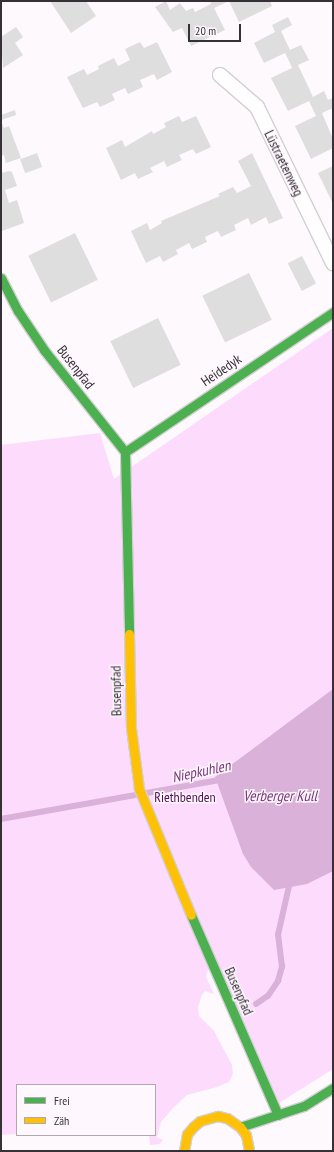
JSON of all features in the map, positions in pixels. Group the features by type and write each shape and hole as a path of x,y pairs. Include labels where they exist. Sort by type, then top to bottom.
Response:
{"street":[{"name":"Lüstraetenweg","path":"220,75 257,107 333,263"},
{"name":"Busenpfad","path":"1,278 18,311 44,350 125,452 131,728 139,789 143,804 278,1115"},
{"name":"Heidedyk","path":"125,452 333,312"},
{"path":"240,1127 304,1106 333,1088"},
{"path":"184,1151 188,1134 200,1121 218,1116 227,1118 240,1127 246,1135 249,1151"}],"green space":[{"name":"Riethbenden","path":"333,328 333,1069 279,1103 208,969 206,977 214,994 205,991 202,995 198,1007 199,1016 214,1031 232,1065 233,1074 229,1082 217,1087 187,1095 161,1122 157,1137 163,1140 160,1144 150,1145 149,1136 156,1136 156,1084 16,1084 16,1134 1,1135 1,445 100,433 114,479"}],"water":[{"name":"Verberger Kull","path":"333,689 333,871 307,884 274,890 251,867 243,854 215,777"}],"building":[{"path":"50,1 86,1 96,16 71,33"},
{"path":"166,1 170,10 180,3 186,11 193,8 195,12 211,4 210,1 229,1 214,8 225,30 191,46 182,28 173,32 155,7"},
{"path":"229,1 270,1 272,6 239,22"},
{"path":"288,17 292,25 281,31 290,50 301,45 309,60 298,65 313,97 324,91 328,100 333,98 333,108 322,113 333,139 333,148 311,159 295,126 316,116 309,101 288,111 271,78 292,68 285,53 264,63 254,43 275,32 272,25"},
{"path":"16,27 23,37 15,43 23,55 3,68 1,37"},
{"path":"140,42 144,48 157,42 172,72 157,80 154,74 140,80 143,87 128,94 125,88 112,94 115,100 100,107 97,102 83,108 67,77 84,69 87,75 99,69 98,66 114,58 118,66 130,60 125,49"},
{"path":"15,110 16,115 1,120 1,115"},
{"path":"179,116 182,122 196,116 211,147 196,154 193,149 179,155 182,160 167,167 164,161 150,168 153,172 138,179 135,173 121,180 106,148 122,140 125,147 152,131 153,134 166,127 164,123"},
{"path":"1,121 4,128 9,126 21,158 6,163 4,155 1,156"},
{"path":"37,153 42,167 25,173 20,159"},
{"path":"252,153 283,218 269,224 266,217 251,225 248,218 234,225 236,230 221,237 218,231 205,237 207,242 192,249 189,243 176,250 178,254 163,262 160,256 146,263 131,231 147,223 150,230 162,223 161,221 220,196 218,194 233,187 237,193 251,186 238,161"},
{"path":"333,166 333,204 318,173"},
{"path":"9,171 12,172 17,186 5,190 9,203 17,200 24,223 2,231 1,173"},
{"path":"75,233 98,280 51,303 28,256"},
{"path":"302,256 316,284 302,291 288,263"},
{"path":"249,273 272,320 225,343 202,296"},
{"path":"158,318 181,365 133,388 110,341"}],"waterway":[{"name":"Niepkuhlen","path":"1,819 221,780"},
{"path":"256,1004 268,996 278,981 282,967 278,935 289,886"}],"traffic: fast":[{"path":"1,278 18,311 44,350 125,452 129,634"},
{"path":"125,452 333,312"},
{"path":"191,915 278,1115"},
{"path":"240,1127 304,1106 333,1088"}],"traffic: slow":[{"path":"129,634 131,728 139,789 191,915"},
{"path":"184,1151 187,1134 193,1127 200,1121 218,1116 227,1118 240,1127 246,1135 249,1151"}]}
